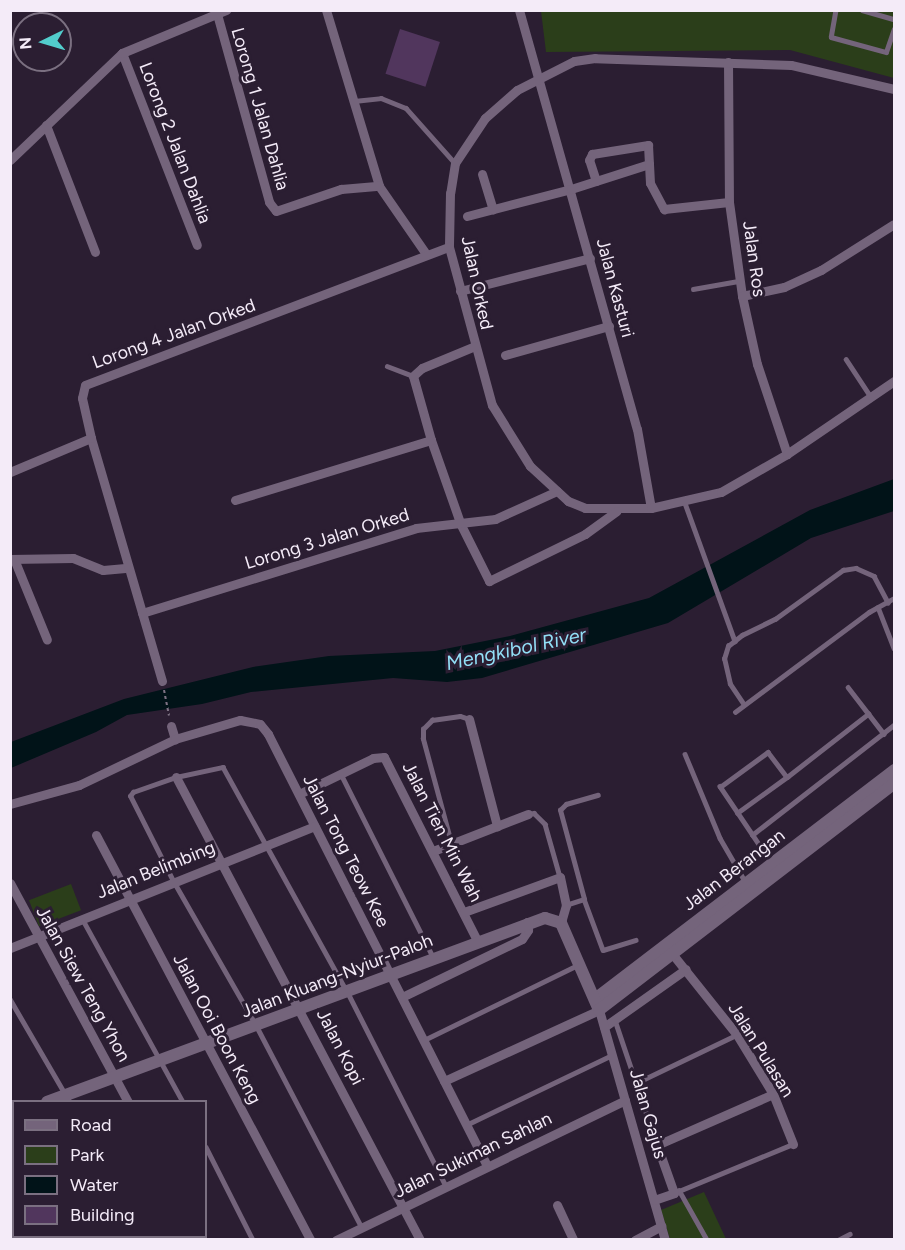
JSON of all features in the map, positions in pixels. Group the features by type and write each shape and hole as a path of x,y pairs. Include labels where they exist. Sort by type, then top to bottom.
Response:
{"street":[{"path":"326,10 380,186 426,254"},
{"name":"Jalan Kasturi","path":"519,10 536,81 571,189 637,429 651,508"},
{"path":"10,159 122,53 221,12"},
{"name":"Lorong 1 Jalan Dahlia","path":"221,12 269,202 276,211 341,189 380,186"},
{"name":"Lorong 2 Jalan Dahlia","path":"122,53 197,245"},
{"name":"Jalan Orked","path":"894,89 791,65 595,58 574,61 518,90 485,118 456,163 450,193 449,247 474,346 492,405 510,439 530,466 556,491 585,508 617,510 651,508 685,503 721,492 788,454 894,381"},
{"name":"Jalan Ros","path":"728,62 729,202 741,296 757,364 788,454"},
{"path":"46,125 95,252"},
{"path":"596,181 589,160 592,154 648,145 650,183 664,209 729,202"},
{"path":"467,216 571,189 649,164"},
{"path":"482,174 493,209"},
{"path":"741,296 783,286 821,270 894,224"},
{"name":"Lorong 4 Jalan Orked","path":"162,681 91,438 82,391 91,382 449,247"},
{"path":"460,291 590,258"},
{"path":"505,355 609,326"},
{"path":"474,346 422,368 413,376 431,440 461,525 485,578 497,580 585,534 617,510"},
{"path":"10,472 91,438"},
{"path":"235,500 431,440"},
{"name":"Lorong 3 Jalan Orked","path":"142,613 416,528 461,525 495,519 556,491"},
{"path":"47,640 13,559 73,558 104,570 128,568"},
{"path":"469,719 497,826"},
{"name":"Jalan Tong Teow Kee","path":"10,804 46,796 113,769 175,739 240,720 260,724 315,825 487,1166"},
{"path":"171,726 175,739"},
{"name":"Jalan Tien Min Wah","path":"299,794 373,758 384,757 478,942"},
{"name":"Jalan Berangan","path":"775,869 894,770"},
{"name":"Jalan Kopi","path":"176,777 302,1010 420,1239"},
{"name":"Jalan Berangan","path":"597,1004 775,869 894,784"},
{"path":"433,851 528,814"},
{"name":"Jalan Belimbing","path":"10,948 37,935 315,825"},
{"name":"Jalan Ooi Boon Keng","path":"96,835 310,1239"},
{"path":"444,1081 597,1004 561,923 566,905 560,877 464,912"},
{"name":"Jalan Siew Teng Yhon","path":"10,883 127,1100"},
{"name":"Jalan Kluang-Nyiur-Paloh","path":"69,1098 115,1077 348,993 527,922 545,918 561,923"},
{"path":"402,997 522,939 528,930 527,922"},
{"name":"Jalan Pulasan","path":"669,950 737,1035 773,1094 793,1144"},
{"path":"604,1027 686,969"},
{"name":"Jalan Gajus","path":"597,1004 665,1239"},
{"path":"676,1192 657,1145 773,1094"},
{"name":"Jalan Sukiman Sahlan","path":"336,1239 625,1100"},
{"path":"10,1107 12,1114"},
{"name":"Jalan Pulasan","path":"654,1200 676,1192"},
{"path":"557,1205 573,1239"},
{"path":"635,1239 661,1226"}],"lane":[{"path":"836,10 831,37 886,52 894,28"},
{"path":"862,10 894,19"},
{"path":"354,101 381,98 406,108 456,163"},
{"path":"693,289 740,281"},
{"path":"846,359 871,397"},
{"path":"387,366 413,376"},
{"path":"685,503 706,568 735,641"},
{"path":"744,705 726,672 728,646 843,570 856,568 874,576 888,602"},
{"path":"735,712 878,607 894,598"},
{"path":"878,607 894,648"},
{"path":"848,687 884,734"},
{"path":"737,813 868,714"},
{"path":"451,844 423,739 423,729 432,720 460,716 469,719"},
{"path":"752,835 894,725"},
{"path":"775,869 720,787 768,752 787,777"},
{"path":"685,754 720,838 748,889"},
{"path":"361,1227 256,1026 173,881 130,796 176,777 223,767 348,993 446,1186"},
{"path":"340,773 434,960"},
{"path":"598,795 566,804 560,810 584,899 603,950 636,940"},
{"path":"528,814 534,813 546,824 560,877"},
{"path":"566,905 584,899"},
{"path":"81,918 182,1100"},
{"path":"423,1040 580,963"},
{"path":"10,999 69,1098"},
{"path":"615,1020 657,1145"},
{"path":"636,1083 737,1035"},
{"path":"466,1125 612,1055"},
{"name":"Jalan Pulasan","path":"676,1192 793,1144"},
{"path":"207,1149 253,1239"},
{"path":"676,1192 706,1238"},
{"path":"838,1239 850,1234"}],"path":[{"path":"162,681 171,726"}],"green space":[{"path":"541,11 894,11 894,78 790,50 546,52"},
{"path":"71,884 81,910 39,926 29,900"},
{"path":"704,1192 726,1239 670,1239 661,1210"}],"water":[{"name":"Mengkibol River","path":"894,479 894,511 811,538 668,623 482,678 447,682 393,678 251,692 202,704 127,715 96,732 11,768 11,742 124,699 253,667 329,656 435,651 510,636 649,598 810,510"}],"building":[{"path":"400,29 440,42 425,87 385,74"}]}
